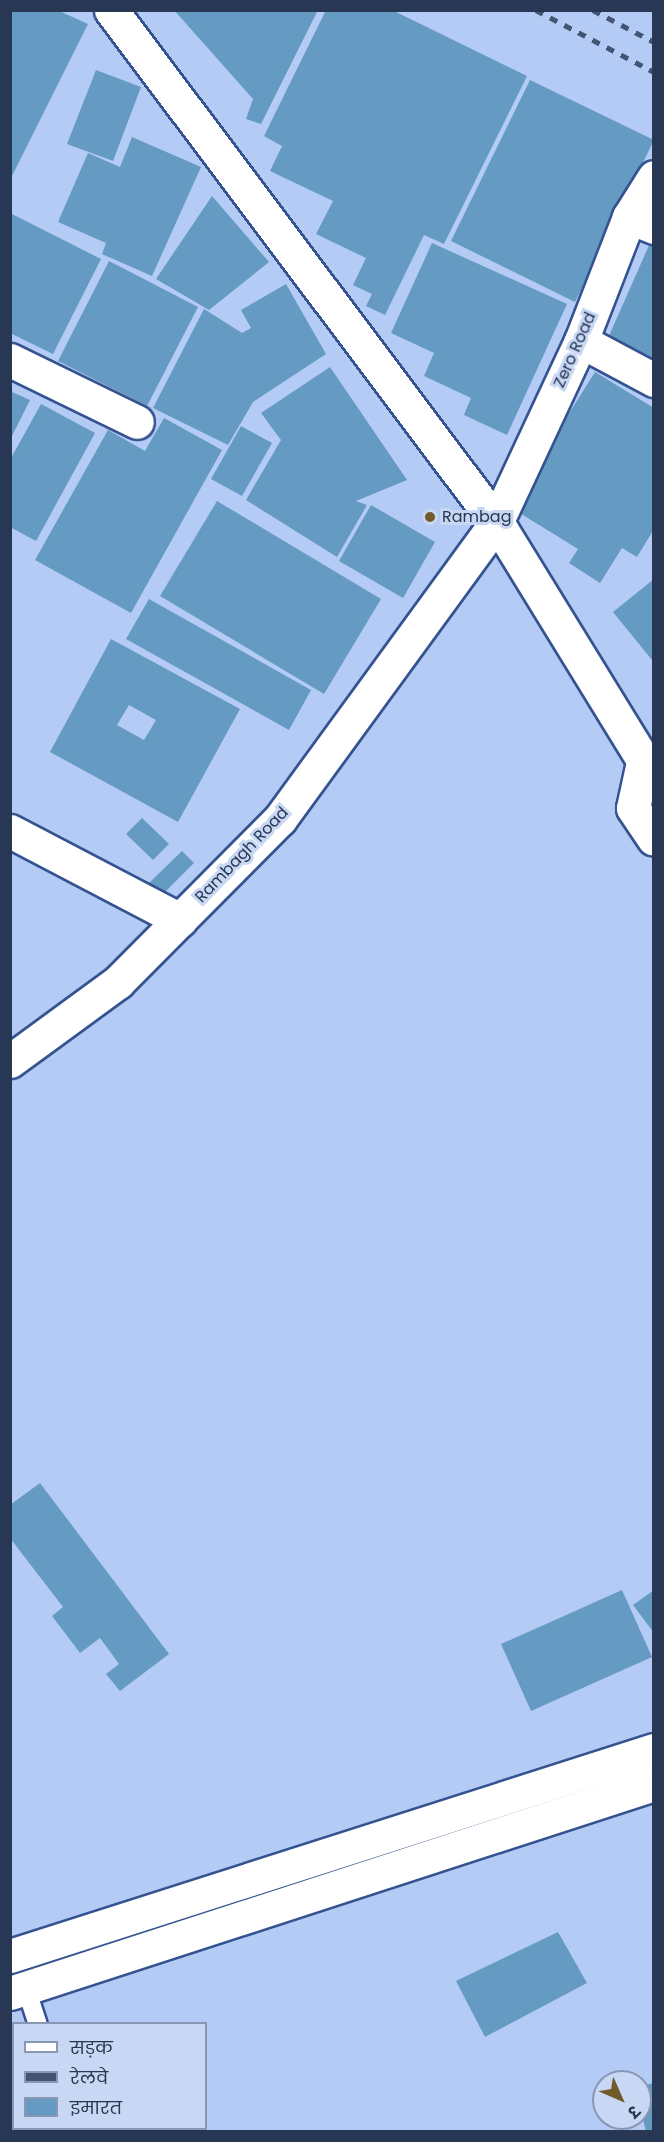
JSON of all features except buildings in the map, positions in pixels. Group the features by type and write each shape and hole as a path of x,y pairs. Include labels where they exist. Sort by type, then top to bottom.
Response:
{"street":[{"path":"111,10 496,523 650,769 633,808 654,839"},
{"name":"Zero Road","path":"496,523 581,341 641,222 654,177"},
{"path":"581,341 654,380"},
{"path":"10,360 137,422"},
{"name":"Rambagh Road","path":"10,1061 118,982 280,819 496,523"},
{"path":"10,831 180,920"},
{"path":"10,1956 654,1750"},
{"path":"18,1991 654,1784"}],"lane":[{"path":"18,1991 37,2022"}],"railway":[{"path":"536,10 654,72"},
{"path":"593,10 654,42"}],"place":[{"name":"Rambag","path":"430,517"}]}
